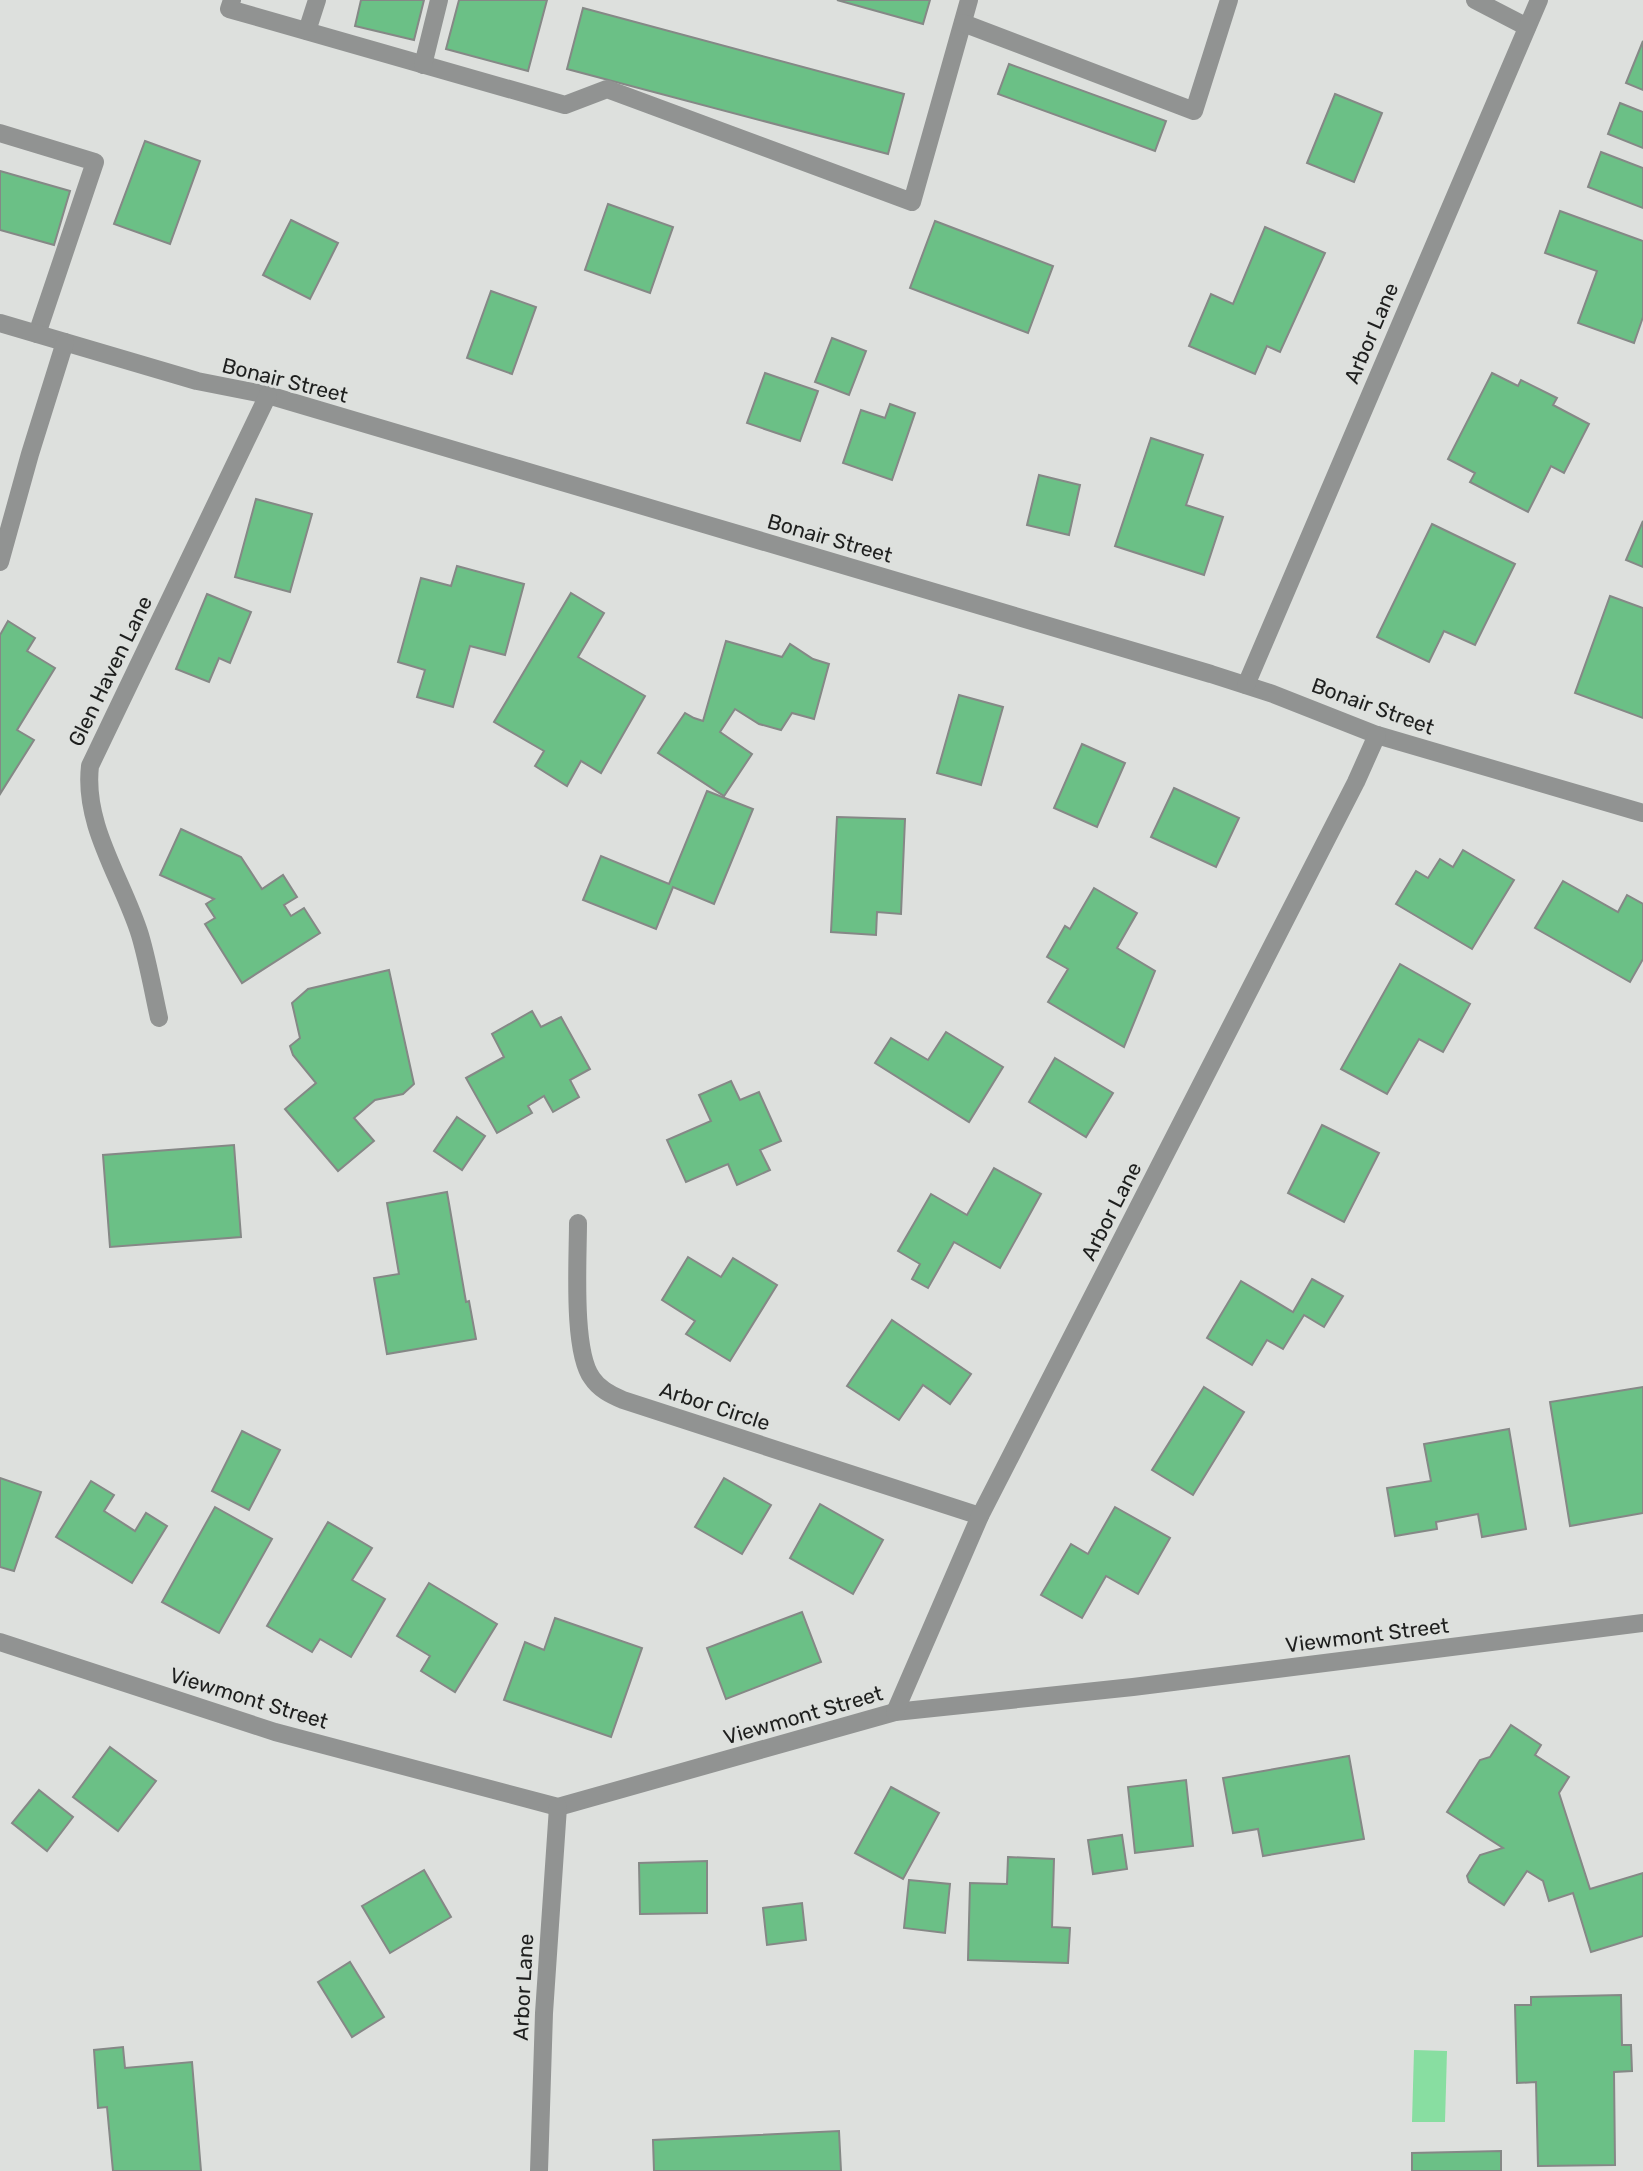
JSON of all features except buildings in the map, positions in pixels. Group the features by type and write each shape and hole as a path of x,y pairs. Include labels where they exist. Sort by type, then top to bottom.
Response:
{"street":[{"path":"232,0 229,9 565,105 607,89 912,202 969,0"},
{"path":"307,31 317,0"},
{"path":"423,65 439,0"},
{"path":"962,23 1194,111 1229,0"},
{"path":"1475,0 1527,27"},
{"name":"Arbor Lane","path":"1246,685 1539,0"},
{"path":"0,133 95,162 37,334"},
{"name":"Bonair Street","path":"0,323 197,381 268,396 1246,685 1377,735 1643,813"},
{"path":"0,562 65,342"},
{"name":"Glen Haven Lane","path":"159,1018 140,934 95,820 90,766 268,396"},
{"name":"Arbor Lane","path":"895,1712 980,1516 1350,794 1377,735"},
{"name":"Arbor Circle","path":"578,1223 580,1345 586,1368 600,1387 623,1399 980,1516"},
{"name":"Viewmont Street","path":"0,1642 275,1732 558,1807 895,1712 1133,1687 1643,1623"},
{"name":"Arbor Lane","path":"540,2171 544,2012 558,1807"}],"shaded area":[{"path":"1414,2050 1447,2051 1445,2122 1412,2122"}]}
